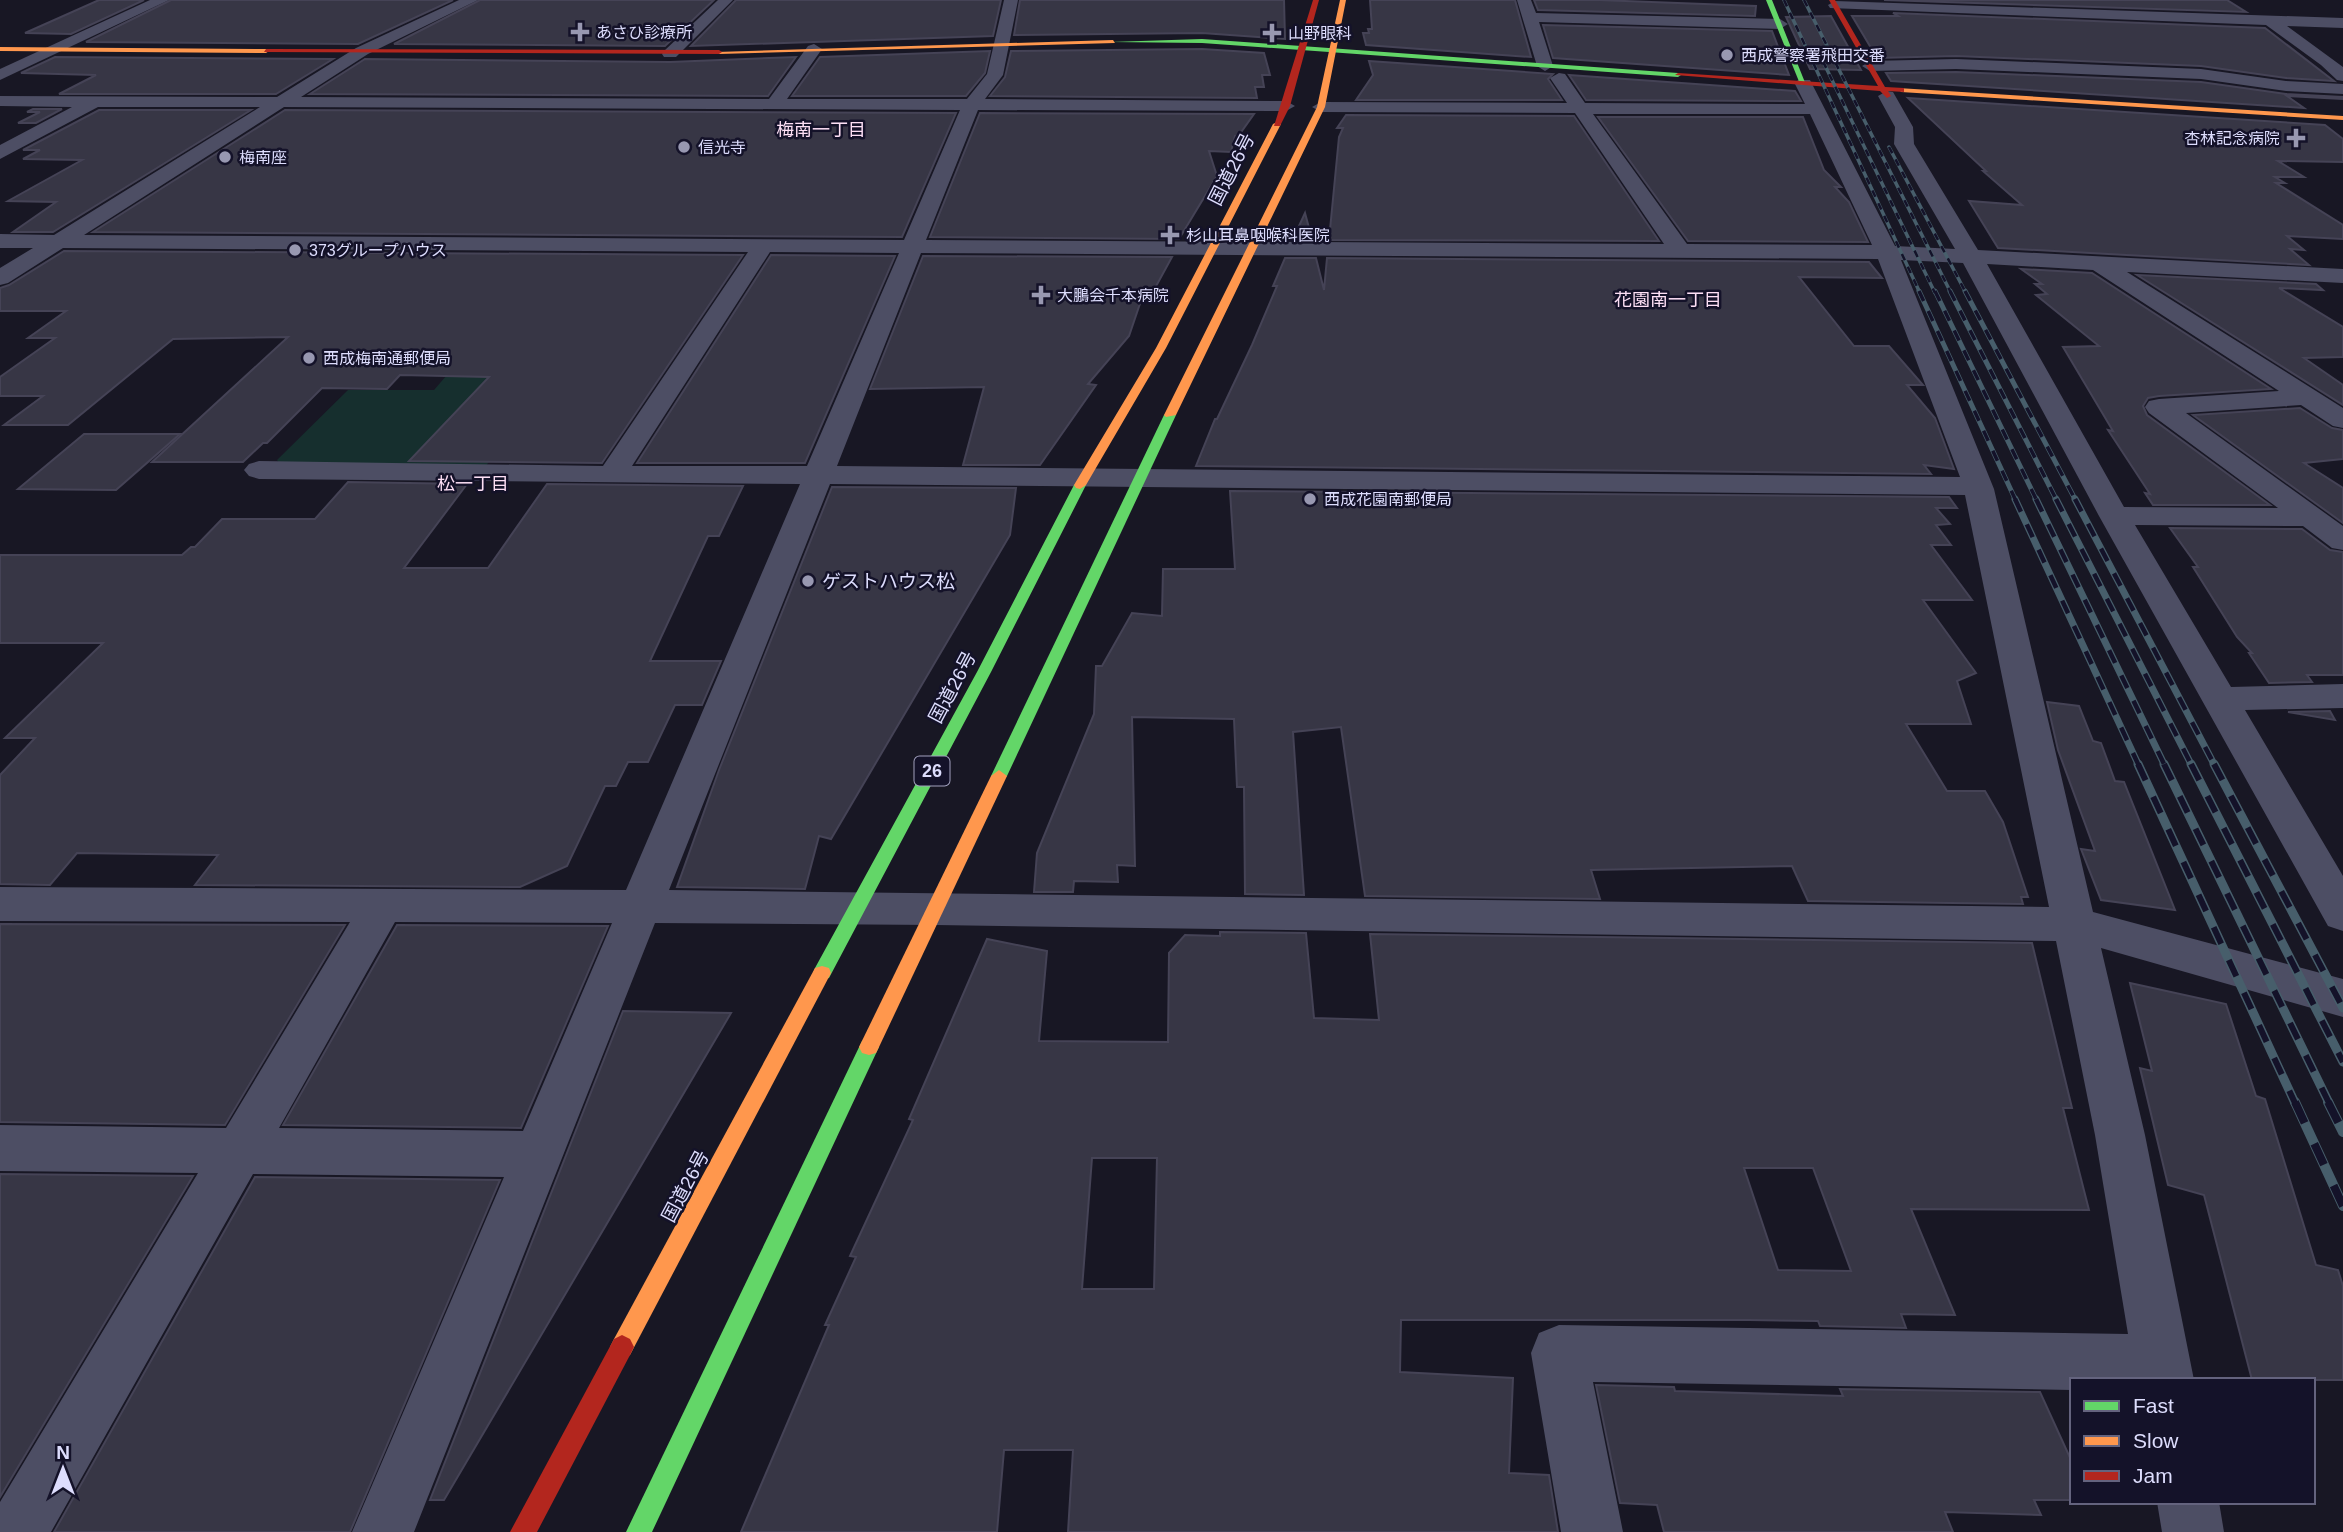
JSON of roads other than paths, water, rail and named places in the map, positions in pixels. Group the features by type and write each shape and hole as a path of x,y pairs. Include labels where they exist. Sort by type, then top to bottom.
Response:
{"main road":[{"name":"国道26号","path":"523,1532 858,910 1084,476 1161,348 1214,248 1286,106 1316,0"},
{"path":"639,1532 1141,476 1321,107 1343,0"},
{"path":"1766,3 1780,24 1809,95"},
{"path":"1833,3 1884,92"},
{"path":"0,41 670,54 1002,43 1202,41 1303,49 1332,55 1809,95 1884,92 2343,118"},
{"path":"0,49 370,47"},
{"path":"1332,55 1809,95"},
{"path":"1884,92 2343,126"}],"street":[{"path":"0,75 162,0"},
{"path":"0,278 370,47 471,0"},
{"path":"670,54 726,0"},
{"path":"383,1532 970,107 995,75 1011,0"},
{"path":"1524,0 1552,72 1681,251"},
{"path":"2152,16 2197,0"},
{"path":"1833,3 2343,23"},
{"path":"1876,4 1904,21"},
{"path":"1530,17 1604,25 1780,24"},
{"path":"2269,20 2343,76"},
{"path":"1770,46 1789,47"},
{"path":"773,105 814,49"},
{"path":"1870,66 1951,57 2201,75 2286,86 2343,89"},
{"path":"1884,92 1904,127 1904,144 1970,255 2114,516 2343,914"},
{"path":"1321,107 1578,108 1809,95 1887,252 1978,486 2120,1135 2163,1371 1559,1353 1592,1532"},
{"path":"0,101 970,107 1286,106"},
{"path":"0,153 93,102"},
{"path":"0,241 1887,252 2343,276"},
{"path":"611,475 763,246"},
{"path":"2096,262 2303,397 2343,420"},
{"path":"2303,397 2159,407 2343,541"},
{"path":"259,470 818,477 1141,476 1978,486"},
{"path":"2114,516 2311,517"},
{"path":"2218,699 2343,696"},
{"path":"0,904 858,910 936,908 2075,924 2343,998"},
{"path":"12,1529 240,1150 382,906"},
{"path":"0,1148 539,1154"},
{"path":"2188,1504 2193,1532"}],"railway":[{"path":"1784,0 1920,293"},
{"path":"1804,0 1951,293"},
{"path":"1817,49 1935,293"},
{"path":"1889,147 1966,293"},
{"path":"1919,291 2016,501"},
{"path":"1935,291 2037,501"},
{"path":"1950,291 2057,501"},
{"path":"1965,291 2076,501"},
{"path":"2015,499 2139,766"},
{"path":"2036,499 2165,766"},
{"path":"2056,499 2192,766"},
{"path":"2075,499 2215,766"},
{"path":"2138,764 2295,1103"},
{"path":"2164,764 2329,1103"},
{"path":"2191,764 2343,1062"},
{"path":"2214,764 2343,1008"},
{"path":"2295,1102 2343,1206"},
{"path":"2328,1102 2343,1132"}],"place":[{"name":"あさひ診療所","path":"580,32"},
{"name":"山野眼科","path":"1272,33"},
{"name":"西成警察署飛田交番","path":"1727,55"},
{"name":"杏林記念病院","path":"2296,138"},
{"name":"信光寺","path":"684,147"},
{"name":"梅南座","path":"225,157"},
{"name":"杉山耳鼻咽喉科医院","path":"1170,235"},
{"name":"373グループハウス","path":"295,250"},
{"name":"大鵬会千本病院","path":"1041,295"},
{"name":"西成梅南通郵便局","path":"309,358"},
{"name":"西成花園南郵便局","path":"1310,499"},
{"name":"ゲストハウス松","path":"808,581"}],"district":[{"name":"梅南一丁目","path":"821,130"},
{"name":"花園南一丁目","path":"1668,300"},
{"name":"松一丁目","path":"473,484"}]}
